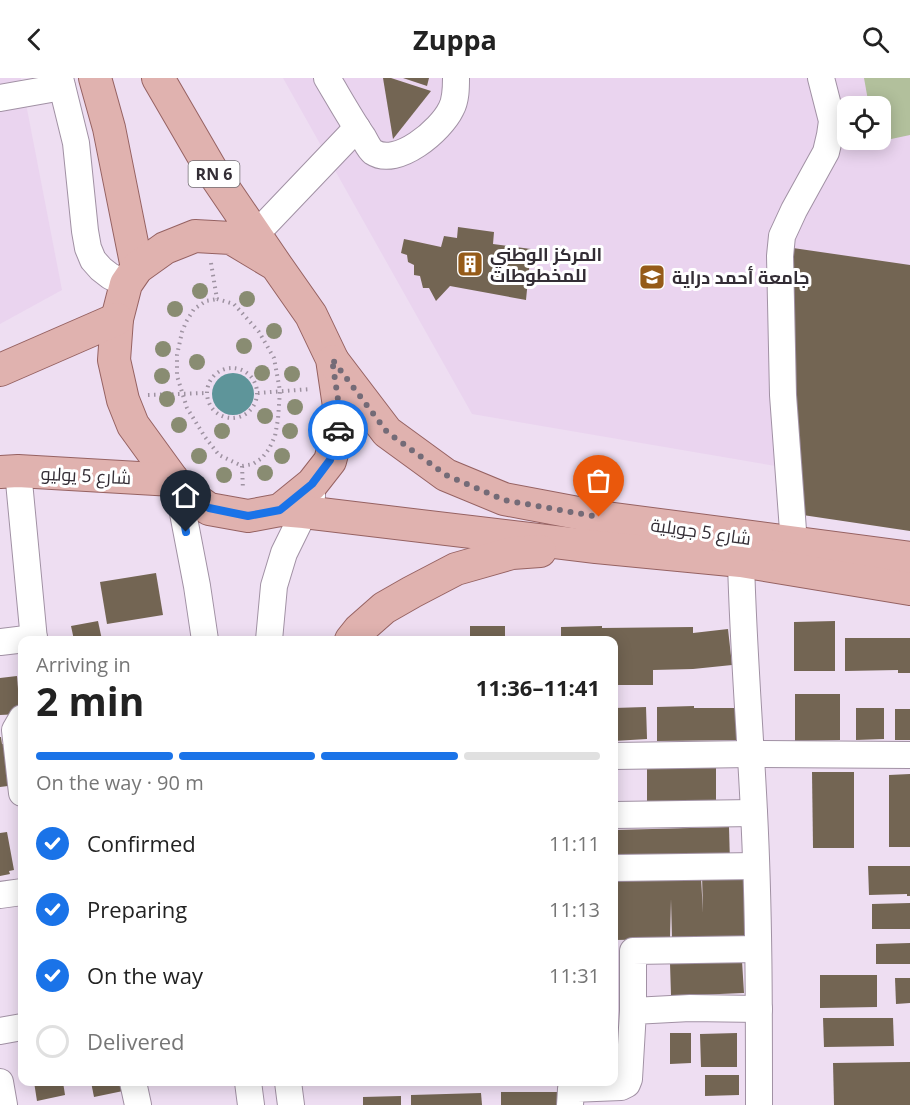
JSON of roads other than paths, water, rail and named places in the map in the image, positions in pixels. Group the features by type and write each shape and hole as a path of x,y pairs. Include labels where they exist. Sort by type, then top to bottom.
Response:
{"main road":[{"name":"RN 6","path":"95,78 109,128 131,276 117,319 114,360 123,400 133,425 175,484 209,508 248,516 292,511 330,460 341,420 332,359 311,315 212,171 158,78"},
{"name":"RN 6","path":"131,276 165,248 195,236 231,238 276,265"},
{"path":"0,370 117,319"},
{"name":"شارع 5 جويلية","path":"332,359 387,432 446,475 504,500 599,517 910,558"},
{"name":"شارع 5 يوليو","path":"9,471 175,484"},
{"name":"شارع 5 جويلية","path":"292,511 596,547 741,561 910,589"},
{"path":"354,636 384,608 456,569 512,553 596,547"}],"street":[{"path":"327,78 372,152 385,156 398,155 438,128 451,109 456,92 456,78"},
{"path":"794,544 783,395 780,256 782,236 826,152 831,135 832,121 822,78"},
{"path":"0,98 61,83 76,143 88,248 93,260 110,276 131,276"},
{"path":"255,234 357,128"},
{"path":"9,471 34,636"},
{"path":"175,484 197,586 204,636"},
{"path":"269,636 274,586 284,553 292,511"},
{"path":"741,561 756,866 759,1105"},
{"path":"0,642 18,640"},
{"path":"13,726 18,764"},
{"path":"618,756 910,754"},
{"path":"618,815 754,813"},
{"path":"618,868 756,866"},
{"path":"0,895 18,893"},
{"path":"563,1092 621,1088 627,1084 633,1011 623,951 758,949"},
{"path":"633,1011 690,1008 759,1009"},
{"path":"0,1031 18,1028"},
{"path":"0,1082 4,1105"},
{"path":"134,1086 138,1105"},
{"path":"249,1086 251,1105"},
{"path":"289,1086 291,1105"}],"place":[{"name":"المركز الوطني للمخطوطات","path":"470,264"},
{"name":"جامعة أحمد دراية","path":"652,277"}]}
